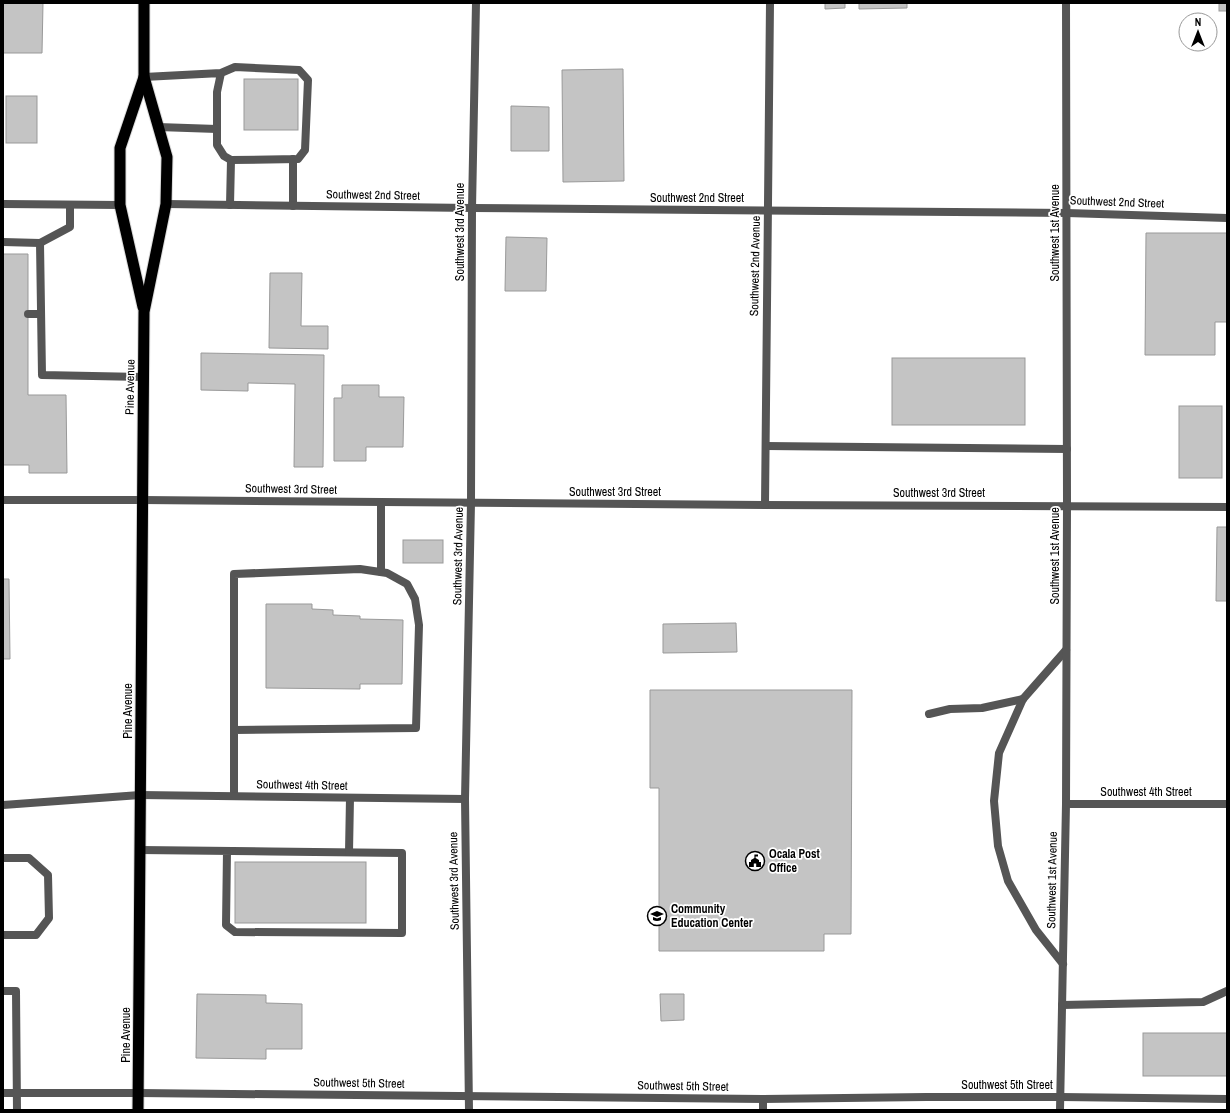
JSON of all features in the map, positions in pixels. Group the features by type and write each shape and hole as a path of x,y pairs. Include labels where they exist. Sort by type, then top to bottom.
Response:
{"highway":[{"name":"Pine Avenue","path":"138,1110 144,312 166,204 167,157 144,77 144,3"},
{"name":"Pine Avenue","path":"144,77 120,148 120,205 144,312"}],"street":[{"name":"Southwest 3rd Avenue","path":"469,1110 464,799 471,503 472,208 476,3"},
{"name":"Southwest 2nd Avenue","path":"765,505 770,3"},
{"name":"Southwest 1st Avenue","path":"1060,1110 1066,804 1066,3"},
{"path":"144,77 221,73 235,67 299,70 308,80 305,150 298,159 231,160 224,156 218,145 217,92 221,73"},
{"path":"158,127 218,128"},
{"path":"293,159 293,206"},
{"path":"230,205 231,160"},
{"path":"3,204 120,205"},
{"name":"Southwest 2nd Street","path":"166,204 1067,213 1227,218"},
{"path":"3,242 40,243 70,227 70,205"},
{"path":"40,243 42,375 143,378"},
{"path":"28,314 40,314"},
{"path":"766,446 1067,449"},
{"name":"Southwest 3rd Street","path":"3,500 1227,507"},
{"path":"380,572 381,502"},
{"path":"234,730 416,728 419,625 415,599 407,584 387,573 360,569 234,574 234,730 234,796"},
{"path":"1063,964 1036,930 1008,881 998,846 994,801 999,753 1023,699 1066,650"},
{"path":"929,714 950,709 982,708 1023,699"},
{"name":"Southwest 4th Street","path":"3,805 140,795 464,799"},
{"path":"349,852 350,798"},
{"name":"Southwest 4th Street","path":"1066,804 1227,804"},
{"path":"140,850 402,853 402,933 235,932 226,925 227,851"},
{"path":"3,858 29,858 48,874 49,918 36,935 3,935"},
{"path":"3,991 16,991 17,1110"},
{"path":"1062,1005 1203,1002 1227,991"},
{"name":"Southwest 5th Street","path":"3,1093 764,1099 926,1097 1227,1099"},
{"path":"764,1099 764,1110"}],"building":[{"path":"3,3 43,3 42,53 3,53"},
{"path":"825,3 845,3 845,8 825,9"},
{"path":"859,3 907,3 907,8 859,9"},
{"path":"1219,3 1227,3 1227,11 1219,11"},
{"path":"623,69 624,181 563,182 562,70"},
{"path":"244,79 298,79 298,130 244,130"},
{"path":"6,96 37,96 37,143 6,143"},
{"path":"511,106 549,107 549,151 511,151"},
{"path":"1146,233 1227,233 1227,322 1215,322 1215,355 1145,355"},
{"path":"506,237 547,238 546,291 505,291"},
{"path":"3,254 28,254 28,395 66,395 67,473 29,473 29,465 3,465"},
{"path":"270,273 302,273 301,326 328,326 328,349 269,348"},
{"path":"201,353 324,355 323,467 294,467 295,384 248,383 248,391 201,390"},
{"path":"892,358 1025,358 1025,425 892,425"},
{"path":"342,385 379,385 379,397 404,397 403,447 366,447 366,461 334,461 334,398 342,398"},
{"path":"1179,406 1222,406 1222,478 1179,478"},
{"path":"1217,527 1227,527 1227,601 1216,601"},
{"path":"403,540 443,540 443,563 403,563"},
{"path":"3,579 9,579 10,659 3,659"},
{"path":"266,604 312,604 312,609 333,610 333,615 360,616 360,619 403,620 402,684 360,684 360,689 266,688"},
{"path":"736,623 737,652 663,653 663,624"},
{"name":"Ocala Post Office","path":"650,690 852,690 851,934 824,934 824,951 659,951 659,788 650,788"},
{"path":"235,862 366,862 366,923 235,923"},
{"path":"197,994 266,995 266,1003 302,1004 302,1049 266,1049 266,1059 196,1058"},
{"path":"660,994 684,994 684,1020 661,1021"},
{"path":"1143,1033 1227,1033 1227,1076 1143,1076"}],"place":[{"name":"Ocala Post Office","path":"755,861"},
{"name":"Community Education Center","path":"657,916"}]}
